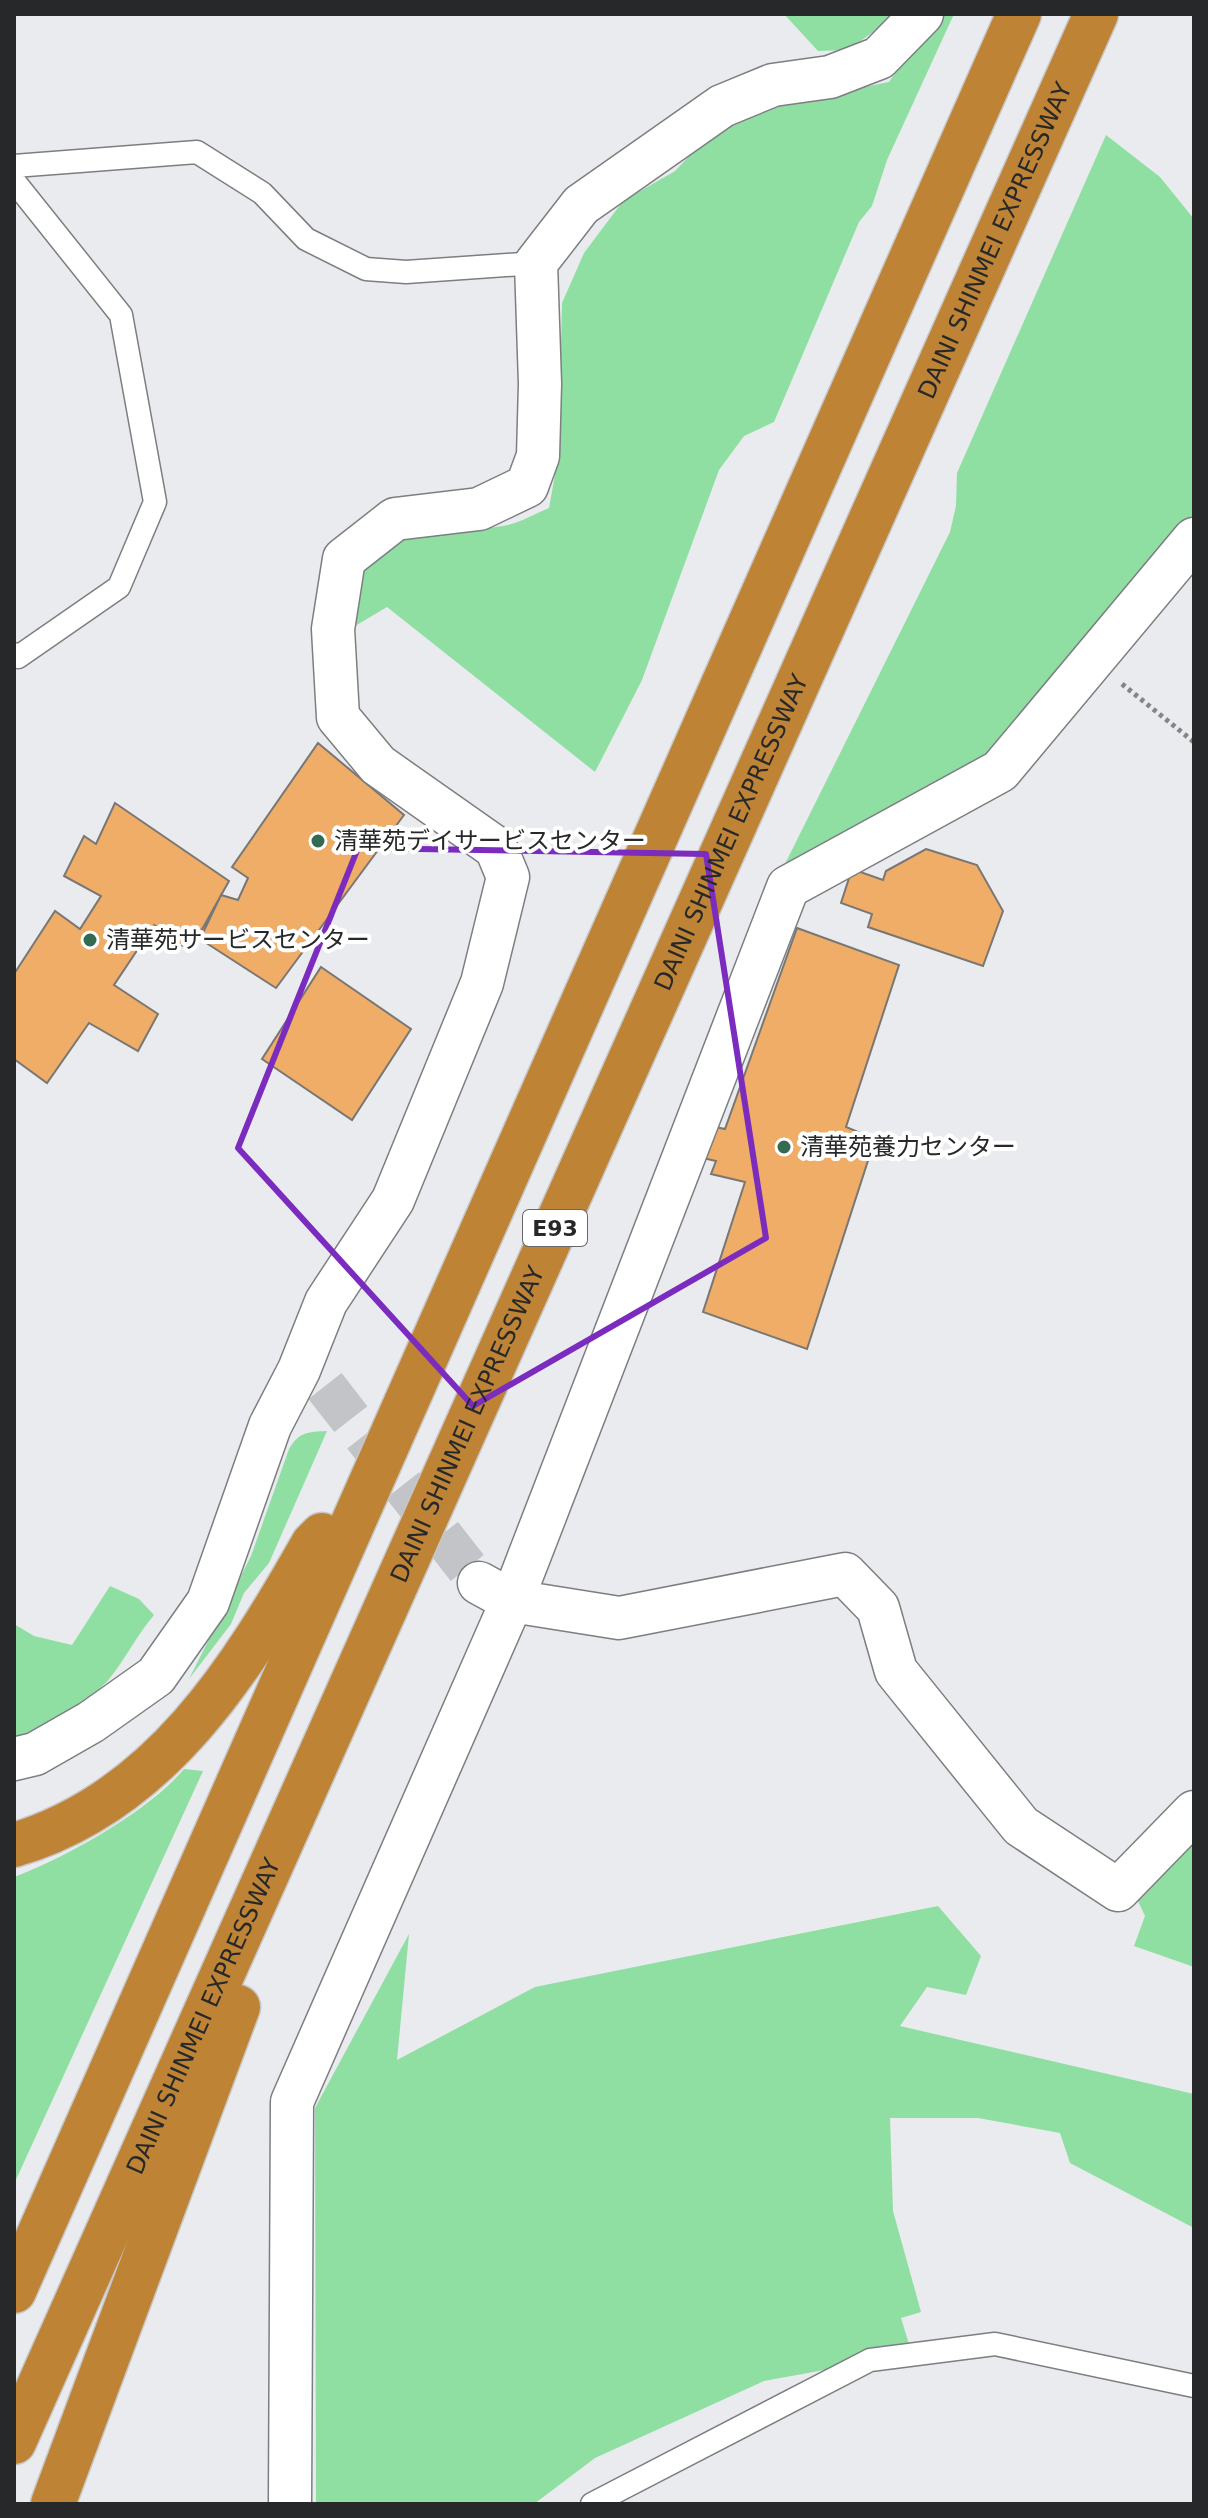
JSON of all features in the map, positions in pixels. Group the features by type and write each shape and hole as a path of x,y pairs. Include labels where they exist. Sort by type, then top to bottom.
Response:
{"highway":[{"name":"E93","path":"14,2291 363,1494 1019,14"},
{"name":"DAINI SHINMEI EXPRESSWAY","path":"14,2442 1096,14"},
{"path":"14,1845 37,1839 121,1793 200,1721 257,1642 313,1544 363,1494"},
{"path":"53,2504 385,1611"}],"street":[{"path":"14,1759 35,1754 91,1722 156,1676 208,1602 270,1426 312,1378 326,1302 393,1200 482,983 508,877 496,848 378,765 338,717 333,629 344,559 395,519 479,509 527,486 538,456 540,384 536,263 581,205 722,106 773,85 830,77 879,58 922,14"},
{"path":"290,2504 292,2102 496,1592 788,887 1000,771 1194,539"},
{"path":"496,1592 619,1618 845,1574 878,1608 896,1671 1021,1826 1118,1890 1194,1812"}],"lane":[{"path":"14,166 197,152 262,193 306,239 366,269 406,272 536,263"},
{"path":"14,181 121,315 155,502 119,587 18,657 14,654"},
{"path":"592,2504 870,2360 995,2344 1194,2386"}],"path":[{"path":"1093,661 1194,742"}],"highlighted area":[{"path":"358,848 706,854 766,1238 473,1406 238,1148"}],"green space":[{"path":"784,14 898,14 848,50 818,51"},
{"path":"935,14 954,14 887,160 872,206 859,222 774,422 744,436 719,470 642,680 595,772 387,607 355,626 359,591 368,566 381,549 399,539 421,534 509,525 549,508 558,458 562,303 584,253 623,201 675,171 712,132 791,102 889,82"},
{"path":"1106,135 1160,177 1194,219 1194,524 1078,644 980,761 785,864 950,532 956,506 957,473"},
{"path":"327,1431 269,1563 244,1593 231,1624 189,1679 251,1556 289,1449 304,1434"},
{"path":"110,1586 139,1599 154,1615 102,1686 51,1722 14,1738 14,1624 34,1636 72,1645"},
{"path":"184,1769 203,1771 14,2184 14,1877 105,1832 150,1801"},
{"path":"1194,1836 1194,1967 1134,1946 1145,1916 1137,1899"},
{"path":"938,1906 981,1956 966,1995 927,1987 900,2026 1194,2094 1194,2228 1070,2163 1060,2133 978,2118 890,2118 893,2211 921,2312 901,2318 912,2354 764,2381 595,2458 534,2504 316,2504 315,2108 409,1934 397,2060 535,1987"}],"building":[{"name":"清華苑デイサービスセンター","path":"318,743 404,815 276,988 200,939 221,895 238,900 248,878 232,867"},
{"name":"清華苑サービスセンター","path":"115,803 229,881 190,951 154,925 114,985 158,1014 138,1051 89,1023 47,1083 14,1059 14,974 55,911 80,929 101,896 64,876 84,836 96,844"},
{"path":"926,849 977,865 1003,911 983,966 868,927 872,914 841,903 852,869 883,880 886,871"},
{"name":"清華苑養力センター","path":"797,928 899,965 846,1127 875,1139 807,1349 703,1312 745,1182 711,1174 716,1161 694,1156 701,1124 725,1129"},
{"path":"321,967 411,1029 352,1120 262,1059"}],"tunnel":[{"path":"325,1386 479,1583"}],"place":[{"name":"清華苑デイサービスセンター","path":"318,841"},
{"name":"清華苑サービスセンター","path":"90,940"},
{"name":"清華苑養力センター","path":"784,1147"}]}
